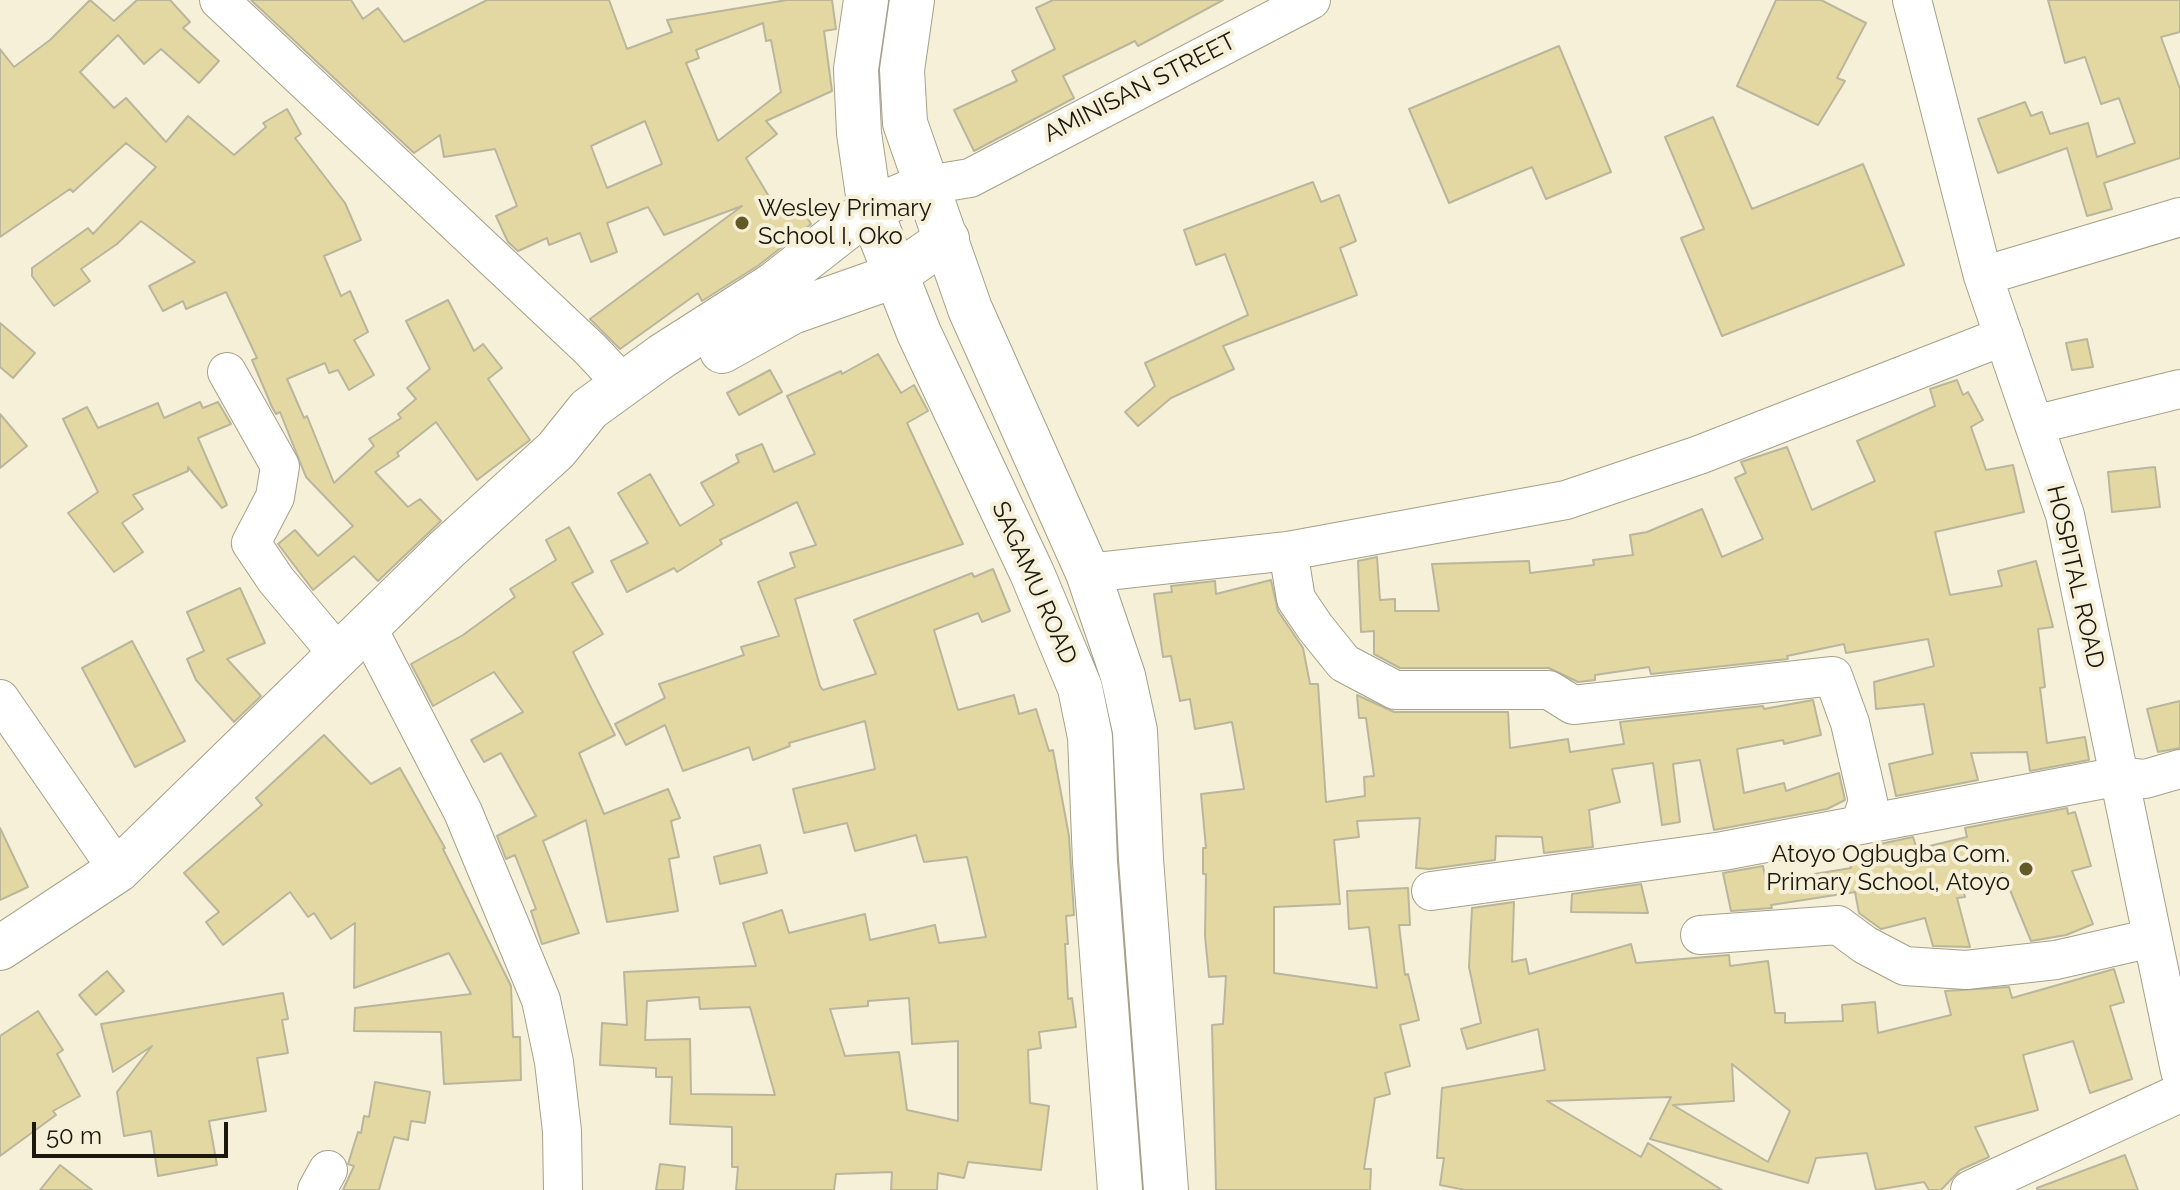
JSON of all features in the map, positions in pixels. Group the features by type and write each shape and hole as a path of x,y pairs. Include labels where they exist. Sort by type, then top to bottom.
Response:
{"main road":[{"name":"SAGAMU ROAD","path":"866,0 856,69 859,133 870,209 894,276 1032,573 1080,688 1090,737 1120,1190"},
{"name":"SAGAMU ROAD","path":"912,0 902,70 905,123 970,309 1088,573 1123,676 1135,731 1142,875 1166,1190"},
{"path":"0,948 118,870 352,640 556,450 589,409 773,285 870,209 927,185"},
{"path":"556,450 589,441 739,339 857,286 894,276 947,239"}],"street":[{"path":"219,0 590,349 623,384"},
{"name":"AMINISAN STREET","path":"927,185 970,178 1311,0"},
{"name":"HOSPITAL ROAD","path":"1912,0 1983,276 2065,515 2180,1071"},
{"path":"947,239 970,178"},
{"path":"1983,276 2180,217"},
{"path":"1088,573 1288,551 1566,500 1699,455 2004,336"},
{"path":"227,372 280,466 275,497 251,543 276,580 352,640 463,812 541,1000 557,1090 563,1190"},
{"path":"2034,425 2180,389"},
{"path":"1288,551 1296,599 1315,627 1344,663 1395,690 1549,690 1573,705 1833,676 1850,723 1868,801 1861,822"},
{"path":"0,699 118,870"},
{"path":"1431,891 1723,851 1861,822 2120,776 2145,779 2180,769"},
{"path":"1700,935 1838,925 1865,945 1905,966 1966,970 2056,960 2152,938"},
{"path":"1970,1190 2180,1093"}],"building":[{"path":"90,0 114,21 137,0 170,0 190,22 183,28 219,61 199,83 161,49 144,64 118,35 80,72 114,108 126,98 166,142 188,116 234,155 266,127 263,123 287,109 301,134 295,138 345,203 361,240 324,256 341,296 350,291 368,332 354,340 374,375 349,390 338,370 329,373 325,363 287,379 304,418 307,416 334,483 374,446 369,439 401,418 398,414 416,399 407,388 430,369 406,321 448,300 474,351 483,344 502,368 488,379 530,440 477,480 436,422 397,453 399,456 375,472 408,507 420,499 441,521 378,581 354,556 313,590 278,544 295,530 318,556 353,526 306,477 280,412 276,414 272,407 252,360 257,358 226,292 186,309 183,301 163,311 149,286 195,262 141,221 117,244 81,269 90,281 54,306 32,276 32,268 88,228 93,234 156,167 126,143 73,192 70,189 0,237 0,49 14,67 50,40"},
{"path":"251,0 351,0 363,19 378,8 404,42 487,0 609,0 627,49 672,32 667,20 787,0 832,0 836,29 824,31 832,91 766,121 777,134 746,158 780,215 799,203 811,224 759,265 702,301 698,293 620,349 590,319 742,206 664,235 648,207 607,223 617,252 591,262 580,233 549,245 547,238 518,251 508,242 496,216 517,206 495,149 444,157 440,135 414,153","holes":["763,23 766,41 771,40 781,92 718,141 686,63 699,58 696,50","645,121 662,164 607,188 591,146"]},
{"path":"1053,0 1223,0 1138,46 1135,41 1063,76 1074,98 974,151 954,110 1017,81 1012,71 1055,49 1036,8"},
{"path":"1776,0 1821,0 1866,23 1837,78 1845,81 1818,125 1737,86"},
{"path":"2048,0 2180,0 2180,32 2161,37 2180,89 2180,158 2104,183 2112,209 2087,216 2067,148 1998,173 1978,119 2025,102 2031,116 2042,112 2050,134 2088,123 2097,157 2135,143 2119,98 2101,104 2085,57 2065,63"},
{"path":"1559,46 1611,172 1546,199 1532,167 1449,203 1409,109"},
{"path":"1713,117 1752,209 1863,164 1904,265 1722,336 1681,238 1704,229 1665,137"},
{"path":"1313,182 1321,202 1339,195 1356,241 1340,248 1357,295 1223,346 1234,369 1171,398 1138,426 1125,412 1155,386 1145,363 1248,315 1225,254 1196,265 1184,230"},
{"path":"0,323 35,353 13,378 0,367"},
{"path":"2087,339 2093,367 2072,370 2066,343"},
{"path":"878,354 901,393 914,385 928,411 907,423 963,544 795,599 820,686 823,690 876,674 854,620 972,573 974,577 993,569 1010,611 982,622 978,613 934,630 958,710 1014,695 1019,714 1036,709 1049,751 1053,750 1069,836 1074,915 1066,916 1068,944 1065,944 1068,999 1072,998 1076,1027 1039,1032 1041,1048 1028,1050 1030,1103 1049,1106 1041,1170 968,1162 964,1178 938,1173 937,1190 891,1190 892,1172 836,1174 834,1190 736,1190 738,1167 732,1167 732,1127 670,1124 672,1077 656,1077 656,1068 600,1065 602,1023 627,1025 624,972 756,966 743,923 782,910 789,933 865,914 870,940 935,925 939,943 986,937 967,857 924,862 916,835 855,851 847,823 804,833 793,789 875,769 865,721 789,743 790,746 753,760 749,747 683,771 665,725 626,745 615,724 665,698 659,684 744,655 741,647 779,636 758,582 795,567 790,553 816,545 797,502 720,540 722,544 677,572 674,568 627,592 611,561 648,543 618,493 650,474 680,526 714,505 701,483 739,462 736,455 762,444 774,472 815,454 787,396 841,371 842,374","holes":["699,997 700,1009 750,1007 775,1095 691,1094 690,1039 645,1040 647,1001","909,998 912,1044 958,1041 958,1121 907,1110 899,1052 845,1056 830,1009 868,1006 868,1001"]},
{"path":"770,370 782,392 739,415 727,393"},
{"path":"1957,380 1963,395 1968,392 1983,420 1971,427 1986,470 2013,465 2024,512 1935,532 1950,595 2002,586 1998,571 2036,561 2053,627 2038,629 2045,687 2040,688 2047,743 2085,737 2089,760 2030,771 2027,752 1971,753 1978,780 1896,796 1889,764 1933,754 1924,704 1876,709 1874,682 1934,666 1928,639 1846,653 1844,644 1787,656 1788,659 1651,674 1649,667 1595,675 1595,680 1578,682 1549,668 1400,668 1374,654 1374,631 1361,632 1358,561 1377,557 1380,600 1395,599 1395,611 1439,611 1432,564 1529,561 1530,573 1594,565 1593,560 1633,555 1630,535 1647,532 1702,509 1722,557 1763,539 1735,478 1746,473 1741,462 1787,447 1812,510 1875,481 1857,441 1935,406 1930,389"},
{"path":"200,402 203,408 218,402 231,424 198,438 227,505 222,508 188,467 188,471 133,495 143,509 122,523 143,552 114,572 68,513 98,492 63,419 87,407 98,428 158,403 164,418"},
{"path":"0,414 27,446 0,468"},
{"path":"2155,467 2160,507 2112,512 2108,472"},
{"path":"569,527 593,572 572,583 603,634 573,652 615,735 579,753 604,814 668,789 680,818 671,821 679,857 669,859 678,911 607,922 586,820 543,841 579,933 542,944 531,911 536,909 515,855 506,859 497,836 536,816 501,753 484,762 471,740 523,712 494,672 433,706 411,664 463,635 515,597 510,589 556,560 546,540"},
{"path":"1271,580 1278,611 1303,648 1310,684 1318,684 1326,802 1365,796 1364,777 1374,776 1366,718 1359,718 1357,695 1394,712 1508,712 1510,748 1568,739 1570,752 1624,744 1620,722 1763,706 1764,709 1813,700 1821,735 1784,744 1783,740 1737,749 1744,793 1784,783 1786,791 1839,773 1845,800 1827,809 1714,830 1700,760 1673,764 1680,822 1662,825 1653,763 1612,769 1620,802 1589,810 1593,847 1544,853 1542,837 1496,836 1495,860 1429,869 1416,868 1420,818 1357,821 1359,837 1334,840 1340,904 1274,907 1274,973 1377,988 1369,927 1349,929 1347,891 1408,888 1410,925 1399,925 1405,975 1408,974 1419,1020 1400,1025 1410,1066 1385,1073 1390,1094 1375,1098 1364,1169 1371,1169 1370,1190 1216,1190 1212,1025 1223,1024 1226,976 1209,977 1205,936 1206,874 1203,874 1203,848 1206,848 1201,794 1244,789 1232,722 1195,729 1190,699 1180,701 1171,656 1163,657 1154,594 1172,592 1171,586 1215,581 1216,594"},
{"path":"240,588 265,643 227,659 261,696 234,722 196,680 187,659 204,651 187,612"},
{"path":"132,641 185,741 135,767 82,668"},
{"path":"2180,701 2180,748 2158,752 2147,709"},
{"path":"324,735 371,784 400,768 445,848 511,986 513,1037 520,1037 521,1080 444,1084 441,1032 354,1031 355,1008 471,994 449,953 354,988 355,923 331,939 314,913 308,917 290,892 223,945 206,922 219,912 184,873 262,805 256,798"},
{"path":"2067,808 2068,814 2075,812 2091,866 2072,871 2093,924 2066,935 2031,941 2003,873 1962,886 1965,897 1957,898 1970,947 1933,946 1925,918 1881,929 1859,913 1855,892 1771,905 1772,908 1731,911 1723,873 1763,866 1766,882 1851,868 1849,858 1882,852 1880,844 1913,837 1917,849 1967,837 1965,828"},
{"path":"0,828 28,887 0,900"},
{"path":"760,845 767,873 720,884 714,857"},
{"path":"1641,884 1648,913 1571,912 1572,894"},
{"path":"1514,902 1512,962 1526,959 1529,974 1631,944 1636,963 1729,955 1730,966 1768,961 1775,1013 1785,1013 1785,1023 1843,1021 1842,1005 1875,1002 1878,1033 1951,1015 1945,991 2009,987 2012,998 2114,969 2124,1002 2110,1006 2132,1079 2090,1093 2073,1041 2023,1055 2038,1110 1975,1127 1989,1157 1960,1170 1941,1190 1929,1190 1924,1182 1876,1190 1867,1153 1816,1158 1808,1183 1650,1139 1671,1097 1547,1101 1641,1157 1648,1143 1722,1190 1465,1190 1440,1185 1444,1158 1437,1158 1442,1088 1545,1070 1538,1029 1467,1049 1461,1029 1481,1023 1469,967 1472,908","holes":["1732,1064 1790,1111 1768,1162 1673,1105 1734,1101"]},
{"path":"107,971 124,991 96,1015 79,995"},
{"path":"283,993 288,1019 282,1020 288,1053 257,1058 266,1111 209,1121 217,1165 158,1176 151,1131 124,1136 117,1092 152,1046 113,1072 101,1024"},
{"path":"38,1011 63,1050 57,1054 80,1096 53,1111 56,1115 0,1156 0,1036"},
{"path":"375,1082 430,1092 425,1123 411,1121 408,1140 394,1137 379,1190 343,1190 354,1166 348,1164 358,1132 361,1133 364,1116 369,1117"},
{"path":"2125,1155 2138,1190 2037,1190 2037,1188"},
{"path":"660,1164 685,1167 683,1190 656,1190"},
{"path":"60,1165 92,1190 40,1190"}],"place":[{"name":"Wesley Primary School I, Oko","path":"742,223"},
{"name":"Atoyo Ogbugba Com. Primary School, Atoyo","path":"2026,869"}]}
